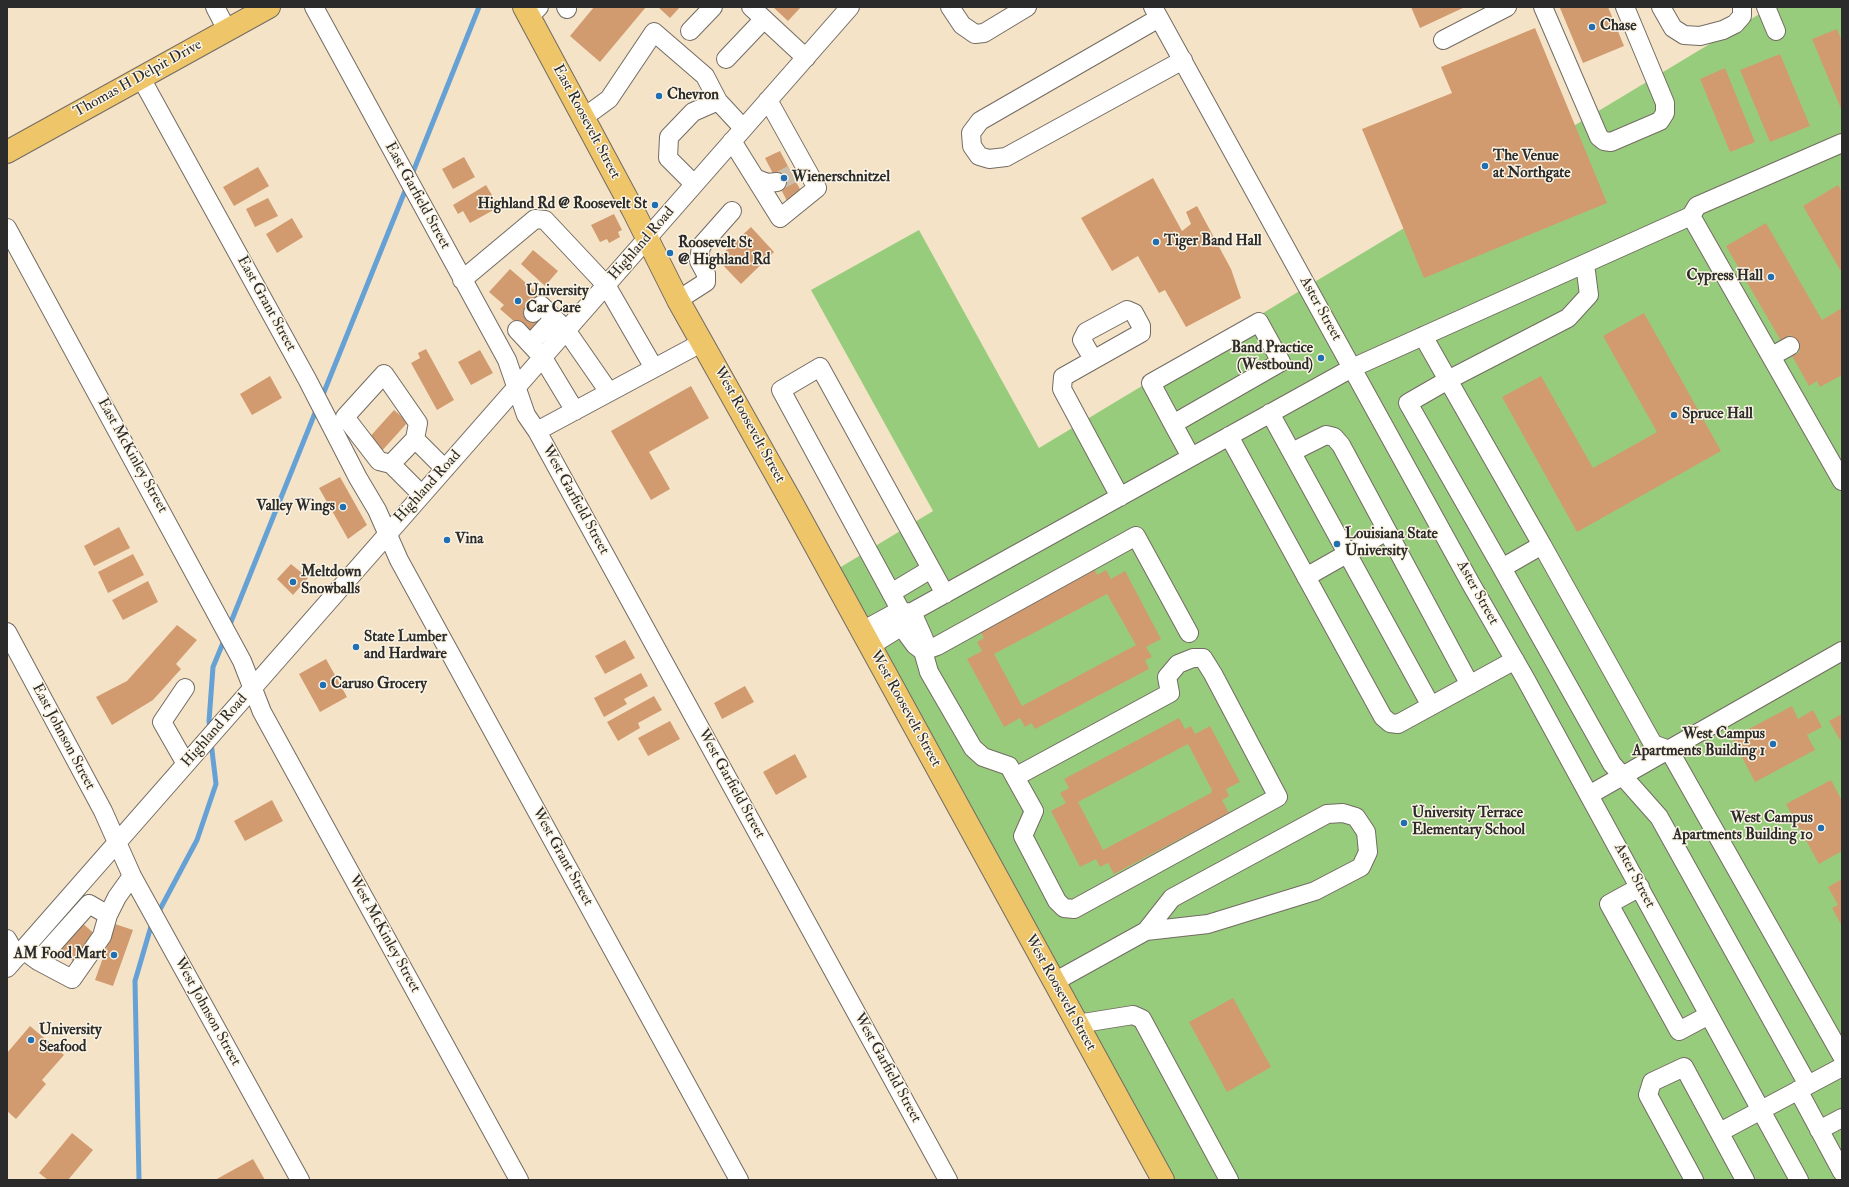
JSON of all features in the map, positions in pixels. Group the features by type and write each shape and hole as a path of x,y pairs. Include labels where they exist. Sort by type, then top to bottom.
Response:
{"main road":[{"name":"Thomas H Delpit Drive","path":"7,150 269,7"},
{"name":"East Roosevelt Street","path":"530,10 583,118 647,238"},
{"name":"West Roosevelt Street","path":"647,238 678,300 703,342 1163,1180"}],"street":[{"path":"214,7 227,30"},
{"name":"East Garfield Street","path":"314,7 499,346 516,386"},
{"path":"690,30 713,7"},
{"name":"Highland Road","path":"16,958 516,386 543,358 560,324 606,285 850,7"},
{"path":"950,7 962,26 975,34 984,33 1027,7"},
{"path":"1442,40 1507,7"},
{"path":"1543,7 1599,137 1604,142 1611,142 1660,120 1665,113 1664,103 1626,7"},
{"path":"1661,7 1673,28 1678,32 1684,35 1700,36 1723,30 1735,24 1742,16 1742,7"},
{"path":"1766,7 1776,31"},
{"path":"726,59 757,13 806,58"},
{"path":"1156,13 980,121 972,133 972,146 979,156 989,159 1006,157 1183,60"},
{"name":"Aster Street","path":"1156,13 1590,795 1799,1180"},
{"path":"583,118 609,99 654,32 705,76 738,134 755,178 780,218 817,188 790,172 768,100"},
{"name":"East Grant Street","path":"141,78 307,379 358,478 377,510 387,533"},
{"path":"694,184 668,158 669,137 693,112 718,101"},
{"path":"905,617 1352,368 1692,216 1697,206 1842,143"},
{"path":"755,178 767,183 790,172"},
{"path":"678,300 706,282 706,274 699,261 701,246 732,211"},
{"path":"1692,216 1842,481"},
{"path":"462,280 535,218 545,220 606,285 654,368"},
{"name":"East McKinley Street","path":"7,228 215,610 240,657 253,687"},
{"path":"1585,264 1589,295 1568,318 1448,380 1408,403 1612,764 1659,817 1803,1088 1819,1130 1842,1172"},
{"path":"533,313 541,305 560,324 609,392"},
{"path":"1173,424 1281,362 1259,322 1151,383 1191,458"},
{"path":"530,344 560,324"},
{"path":"499,346 518,328 543,358 574,411"},
{"path":"1424,336 1653,744 1669,750 1842,1056"},
{"path":"538,431 703,342"},
{"path":"1772,356 1790,346"},
{"path":"1093,360 1063,376 1062,389 1120,497"},
{"path":"945,594 820,367 781,390 905,617 915,645 923,651 929,672 973,748 983,757 1009,766 1015,777 1034,811 1023,836 1057,901 1064,908 1074,909 1278,798 1213,674 1203,658 1193,658 1178,664 1167,677 1170,693 1015,777"},
{"path":"358,478 385,463 415,439 418,423 384,374 345,416 385,463 422,495"},
{"name":"West Garfield Street","path":"516,386 526,415 538,431 948,1180"},
{"path":"1270,413 1431,706"},
{"path":"1292,452 1326,435 1334,437 1341,445 1470,684"},
{"path":"1230,436 1382,717 1390,723 1398,724 1515,660"},
{"path":"415,439 444,469"},
{"path":"1306,577 1387,531"},
{"name":"West Grant Street","path":"387,533 399,560 739,1180"},
{"path":"923,651 937,646 1136,536 1190,633"},
{"path":"1502,568 1542,545"},
{"path":"891,592 931,569"},
{"path":"866,638 895,613 905,617"},
{"name":"East Johnson Street","path":"7,632 103,811 117,842"},
{"path":"1590,795 1842,651"},
{"name":"West McKinley Street","path":"253,687 262,712 519,1180"},
{"path":"183,768 162,722 185,688"},
{"path":"1054,982 1146,931 1208,924 1315,891 1361,867 1368,852 1366,832 1356,817 1343,813 1327,814 1172,898 1146,931"},
{"name":"West Johnson Street","path":"117,842 132,876 300,1180"},
{"path":"7,939 16,958 38,961 72,979 102,936 108,915 117,897 132,876"},
{"path":"1640,887 1609,904 1679,1031 1709,1015"},
{"path":"76,889 89,904 108,915"},
{"path":"38,961 89,904"},
{"path":"1077,1024 1133,1015 1142,1019 1229,1180"},
{"path":"1694,1180 1648,1095 1652,1082 1684,1067 1746,1180"},
{"path":"1720,1132 1842,1067"},
{"path":"1819,1130 1842,1118"}],"green space":[{"name":"Louisiana State University","path":"1771,7 1842,7 1842,1180 1161,1180 831,573 933,511 811,290 919,230 1039,448"}],"building":[{"path":"594,7 646,7 600,62 570,36"},
{"path":"658,7 680,7 670,18"},
{"path":"773,7 801,7 788,21"},
{"path":"1411,7 1465,7 1420,28"},
{"name":"Chase","path":"1608,7 1624,46 1583,63 1560,8"},
{"name":"The Venue at Northgate","path":"1535,28 1607,203 1424,278 1362,129 1452,93 1441,67"},
{"path":"1837,29 1842,41 1842,111 1812,39"},
{"path":"1780,54 1810,126 1770,142 1740,70"},
{"path":"1725,68 1755,142 1730,152 1700,79"},
{"name":"Wienerschnitzel","path":"780,151 802,193 787,201 765,158"},
{"path":"464,157 475,177 453,189 442,169"},
{"path":"258,167 269,186 234,206 223,187"},
{"name":"Tiger Band Hall","path":"1153,178 1182,231 1191,224 1186,212 1197,206 1231,269 1241,298 1186,327 1165,290 1159,293 1138,256 1112,271 1081,218"},
{"path":"486,185 499,207 470,223 463,211 458,214 453,205"},
{"path":"1838,185 1842,192 1842,273 1803,206"},
{"path":"268,198 278,216 255,227 246,209"},
{"path":"614,214 622,230 618,232 620,237 609,243 607,239 600,242 591,225"},
{"path":"292,218 303,237 277,253 266,234"},
{"name":"Cypress Hall","path":"1766,223 1822,320 1842,308 1842,375 1820,387 1817,381 1809,386 1792,356 1800,352 1791,335 1781,341 1726,246"},
{"path":"751,227 774,252 741,284 717,259"},
{"path":"533,250 558,271 545,286 521,264"},
{"name":"University Car Care","path":"510,269 541,296 529,309 546,324 533,338 500,309 504,305 489,292"},
{"name":"Spruce Hall","path":"1644,313 1721,451 1577,532 1502,397 1541,376 1593,468 1657,432 1603,336"},
{"path":"426,349 454,400 437,410 411,363 420,358 418,353"},
{"path":"480,350 493,373 471,385 458,362"},
{"path":"270,376 282,398 252,415 240,394"},
{"path":"691,386 709,418 649,452 670,489 651,500 611,431"},
{"path":"394,410 408,422 380,453 366,441"},
{"name":"Valley Wings","path":"340,477 367,525 348,539 319,488"},
{"path":"119,527 130,548 94,566 84,546"},
{"path":"133,554 144,575 108,593 98,572"},
{"name":"Meltdown Snowballs","path":"291,564 308,578 293,595 277,579"},
{"path":"1095,570 1097,575 1106,570 1111,579 1125,571 1161,639 1146,647 1152,657 1145,660 1149,669 1035,729 1031,723 1025,727 1020,718 1004,727 967,659 982,651 977,642 984,638 980,631","holes":["1107,594 1136,645 1022,706 994,654"]},
{"path":"148,581 158,602 123,620 112,600"},
{"path":"177,625 197,640 176,664 181,669 153,700 112,725 96,697 127,681"},
{"path":"625,640 635,658 605,674 595,656"},
{"name":"Caruso Grocery","path":"326,659 347,697 320,712 299,674"},
{"path":"641,673 648,686 624,699 627,704 604,717 594,698"},
{"path":"745,686 754,702 722,719 714,703"},
{"path":"654,696 662,710 638,723 640,728 618,741 607,722"},
{"name":"West Campus Apartments Building 1","path":"1792,706 1798,719 1813,710 1822,727 1807,735 1815,750 1755,782 1732,738"},
{"path":"1842,714 1842,739 1840,740 1829,721"},
{"path":"1179,718 1185,729 1191,726 1195,734 1210,726 1240,782 1226,789 1229,796 1222,800 1229,813 1114,874 1108,863 1100,867 1096,859 1080,867 1051,811 1066,803 1060,793 1069,788 1064,779","holes":["1188,744 1212,790 1211,793 1103,850 1078,802"]},
{"path":"670,721 680,739 648,756 638,738"},
{"path":"795,754 807,777 776,795 763,772"},
{"name":"West Campus Apartments Building 10","path":"1831,780 1842,801 1842,851 1819,864 1786,804"},
{"path":"272,800 283,821 245,841 234,821"},
{"path":"1842,879 1842,926 1832,908 1838,905 1828,887"},
{"path":"81,922 97,936 74,962 58,948"},
{"name":"AM Food Mart","path":"115,924 133,930 113,986 95,980"},
{"path":"1233,998 1271,1067 1227,1092 1189,1022"},
{"path":"30,1026 64,1055 42,1080 46,1084 16,1119 7,1111 7,1053"},
{"path":"72,1133 93,1150 68,1180 48,1180 39,1173"},
{"path":"253,1159 265,1180 215,1180"}],"waterway":[{"path":"411,177 479,7"},
{"path":"322,397 407,186"},
{"path":"229,627 317,408"},
{"path":"210,730 209,721 213,667 225,638"},
{"path":"157,915 197,840 216,784 211,742"},
{"path":"139,1180 135,981 152,923"}],"tunnel":[{"path":"777,182 792,174"}],"place":[{"name":"Chase","path":"1592,27"},
{"name":"Chevron","path":"659,96"},
{"name":"The Venue at Northgate","path":"1485,166"},
{"name":"Wienerschnitzel","path":"784,178"},
{"name":"Highland Rd @ Roosevelt St","path":"655,205"},
{"name":"Tiger Band Hall","path":"1156,242"},
{"name":"Roosevelt St @ Highland Rd","path":"670,253"},
{"name":"Cypress Hall","path":"1771,277"},
{"name":"University Car Care","path":"518,301"},
{"name":"Band Practice (Westbound)","path":"1321,358"},
{"name":"Spruce Hall","path":"1674,415"},
{"name":"Valley Wings","path":"343,507"},
{"name":"Vina","path":"447,540"},
{"name":"Louisiana State University","path":"1337,544"},
{"name":"Meltdown Snowballs","path":"293,582"},
{"name":"State Lumber and Hardware","path":"356,647"},
{"name":"Caruso Grocery","path":"323,685"},
{"name":"West Campus Apartments Building 1","path":"1773,744"},
{"name":"University Terrace Elementary School","path":"1404,823"},
{"name":"West Campus Apartments Building 10","path":"1821,828"},
{"name":"AM Food Mart","path":"114,955"},
{"name":"University Seafood","path":"31,1040"}]}
